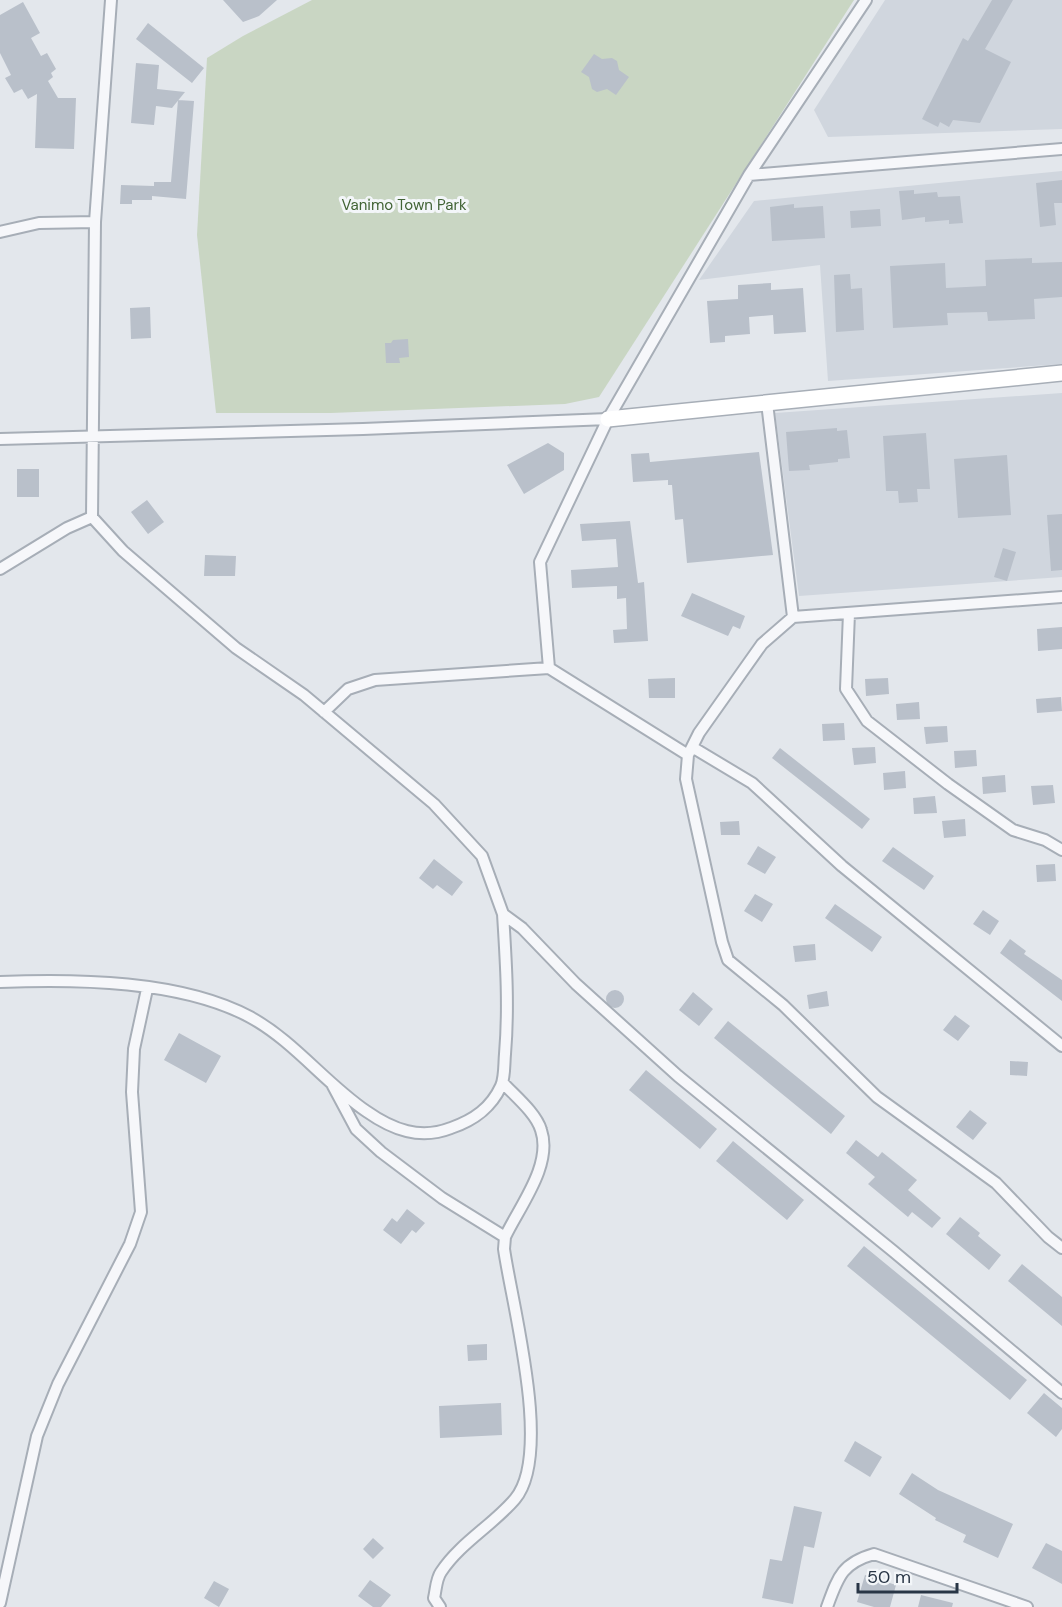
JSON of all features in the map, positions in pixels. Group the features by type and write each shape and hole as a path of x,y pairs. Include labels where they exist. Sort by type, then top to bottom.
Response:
{"street":[{"path":"0,982 88,980 189,996 249,1017 275,1034 366,1111 397,1129 420,1134 445,1131 481,1114 494,1100 503,1083 509,1003 503,914 482,856 434,804 324,712 236,648 123,551 92,517 95,222 111,0"},
{"path":"549,668 540,562 608,419 749,175 866,0"},
{"path":"749,175 1062,149"},
{"path":"0,232 39,223 95,222"},
{"path":"0,439 93,438 608,419 1062,373"},
{"path":"767,403 793,617"},
{"path":"0,569 67,528 92,517"},
{"path":"1062,597 793,617 762,644 690,751 686,779 722,942 729,960 783,1005 877,1097 996,1183 1041,1230 1062,1248"},
{"path":"849,613 846,689 867,721 948,784 1013,830 1045,840 1062,850"},
{"path":"324,712 348,689 375,680 549,668 690,751 752,783 842,866 1062,1046"},
{"path":"503,914 670,1069 893,1251 1062,1394"},
{"path":"0,1603 2,1583 37,1436 58,1384 130,1244 141,1212 132,1092 134,1049 147,989"},
{"path":"330,1081 356,1129 381,1152 442,1198 505,1237"},
{"path":"434,1604 439,1574 460,1550 486,1529 517,1497 527,1474 530,1437 528,1373 510,1294 504,1249 505,1237 539,1173 544,1152 541,1129 503,1083"},
{"path":"827,1607 844,1568 857,1559 874,1554 1027,1607"}],"shaded area":[{"path":"885,0 1062,0 1062,129 828,137 814,110"},
{"path":"1062,171 1062,364 828,381 820,265 699,280 754,201"},
{"path":"1062,393 1062,577 799,596 775,413"}],"green space":[{"name":"Vanimo Town Park","path":"312,0 854,0 599,397 565,404 331,413 216,413 197,235 207,58 243,36"}],"building":[{"path":"223,0 277,0 259,16 243,22"},
{"path":"992,0 1013,0 985,49 1011,62 980,123 953,120 949,127 940,122 938,127 922,119 963,38 968,41"},
{"path":"23,2 40,33 31,38 41,56 47,53 56,69 51,73 53,77 48,81 58,98 76,98 74,149 35,148 37,94 28,99 22,89 14,93 5,78 11,75 0,53 0,15"},
{"path":"148,23 204,68 192,83 136,39"},
{"path":"594,54 602,59 612,58 617,61 619,70 629,77 616,95 607,89 597,92 592,89 589,77 581,72"},
{"path":"136,63 159,65 157,89 185,92 172,108 156,106 154,125 131,123"},
{"path":"178,100 194,101 186,199 152,196 152,200 132,200 132,204 120,204 121,185 154,186 154,182 171,182"},
{"path":"1062,180 1062,203 1054,203 1056,225 1040,227 1036,183"},
{"path":"914,190 914,194 937,192 938,197 960,196 963,223 949,224 949,220 925,222 925,217 902,220 899,191"},
{"path":"794,204 794,208 823,206 825,238 772,241 770,207"},
{"path":"880,209 881,226 851,228 850,211"},
{"path":"1032,258 1032,263 1062,262 1062,297 1034,299 1035,319 988,321 987,312 947,313 948,325 893,328 890,266 945,263 946,288 986,286 985,260"},
{"path":"850,274 851,289 862,288 864,330 836,332 834,275"},
{"path":"771,283 771,290 803,288 806,332 774,334 773,315 749,317 750,334 725,336 725,342 710,343 707,301 738,299 738,285"},
{"path":"150,307 151,338 131,339 130,308"},
{"path":"408,339 409,357 399,358 400,363 386,363 385,343"},
{"path":"837,428 837,431 847,430 850,458 838,459 838,462 809,465 810,470 789,471 786,432"},
{"path":"926,433 930,489 917,489 918,502 899,503 898,491 886,491 883,436"},
{"path":"548,443 564,453 564,470 524,494 507,465"},
{"path":"759,452 773,555 687,563 683,519 675,520 672,485 668,485 668,480 633,482 631,454 649,453 650,462"},
{"path":"1007,455 1011,515 958,518 954,459"},
{"path":"17,469 39,469 39,497 17,497"},
{"path":"147,500 164,522 148,534 131,512"},
{"path":"1062,514 1062,570 1051,571 1047,515"},
{"path":"630,521 638,583 644,582 648,641 614,643 613,630 627,629 626,598 617,599 617,586 572,588 571,570 618,567 616,539 582,541 580,524"},
{"path":"1003,548 1016,552 1007,581 994,577"},
{"path":"205,555 236,556 235,576 204,576"},
{"path":"692,593 745,616 740,629 733,626 728,636 681,616"},
{"path":"1062,627 1062,649 1038,651 1037,629"},
{"path":"675,678 675,698 649,698 648,679"},
{"path":"888,678 889,694 866,696 865,679"},
{"path":"1061,697 1062,711 1037,713 1036,699"},
{"path":"919,702 920,719 897,720 896,704"},
{"path":"844,723 845,740 823,741 822,724"},
{"path":"947,726 948,742 926,744 924,727"},
{"path":"875,747 876,763 854,765 852,748"},
{"path":"780,748 870,819 862,829 772,758"},
{"path":"976,750 977,766 955,768 954,751"},
{"path":"905,771 906,788 884,790 883,773"},
{"path":"1005,775 1006,792 983,794 982,777"},
{"path":"1053,785 1055,803 1033,805 1031,786"},
{"path":"935,796 937,813 914,814 913,798"},
{"path":"965,819 966,836 944,838 942,821"},
{"path":"739,821 740,835 721,835 720,822"},
{"path":"758,846 776,857 765,874 747,864"},
{"path":"893,847 934,876 924,890 882,861"},
{"path":"434,859 463,882 452,896 437,885 433,889 419,878"},
{"path":"1055,864 1056,881 1037,882 1036,865"},
{"path":"755,894 773,904 762,922 744,911"},
{"path":"835,904 882,937 872,952 825,918"},
{"path":"983,910 999,921 990,935 973,924"},
{"path":"1010,939 1026,951 1024,954 1062,980 1062,1001 1000,953"},
{"path":"815,944 816,960 795,962 793,946"},
{"path":"615,990 621,993 624,999 621,1005 615,1008 609,1005 606,999 609,993"},
{"path":"827,991 829,1006 809,1009 807,995"},
{"path":"693,992 713,1009 699,1026 679,1010"},
{"path":"955,1015 970,1026 958,1041 943,1030"},
{"path":"728,1021 845,1116 831,1134 714,1038"},
{"path":"179,1033 221,1056 206,1083 164,1060"},
{"path":"1010,1061 1028,1062 1027,1076 1010,1075"},
{"path":"646,1070 717,1129 700,1149 629,1090"},
{"path":"970,1110 987,1123 973,1140 956,1127"},
{"path":"856,1140 878,1157 882,1152 917,1180 908,1190 941,1218 932,1228 912,1212 908,1217 868,1184 875,1177 846,1153"},
{"path":"733,1141 804,1200 787,1220 716,1161"},
{"path":"407,1209 425,1223 416,1233 412,1230 401,1244 383,1230 392,1218 397,1222"},
{"path":"960,1217 980,1233 978,1236 1001,1255 989,1270 946,1234"},
{"path":"864,1246 1027,1380 1010,1400 847,1266"},
{"path":"1022,1264 1062,1297 1062,1326 1008,1281"},
{"path":"487,1344 487,1360 468,1361 467,1345"},
{"path":"1044,1393 1062,1408 1062,1429 1056,1437 1027,1413"},
{"path":"501,1403 502,1435 440,1438 439,1406"},
{"path":"855,1441 882,1457 870,1477 844,1461"},
{"path":"912,1473 938,1490 1013,1524 998,1558 963,1542 966,1535 935,1520 936,1518 899,1494"},
{"path":"794,1506 822,1512 814,1548 804,1546 793,1604 762,1598 770,1559 782,1561"},
{"path":"373,1538 384,1548 373,1559 363,1549"},
{"path":"1046,1543 1062,1551 1062,1584 1032,1568"},
{"path":"865,1575 896,1585 890,1607 874,1607 857,1602"},
{"path":"370,1580 391,1595 381,1607 373,1607 358,1596"},
{"path":"214,1581 229,1589 219,1607 204,1598"},
{"path":"921,1595 953,1603 952,1607 918,1607"}]}
